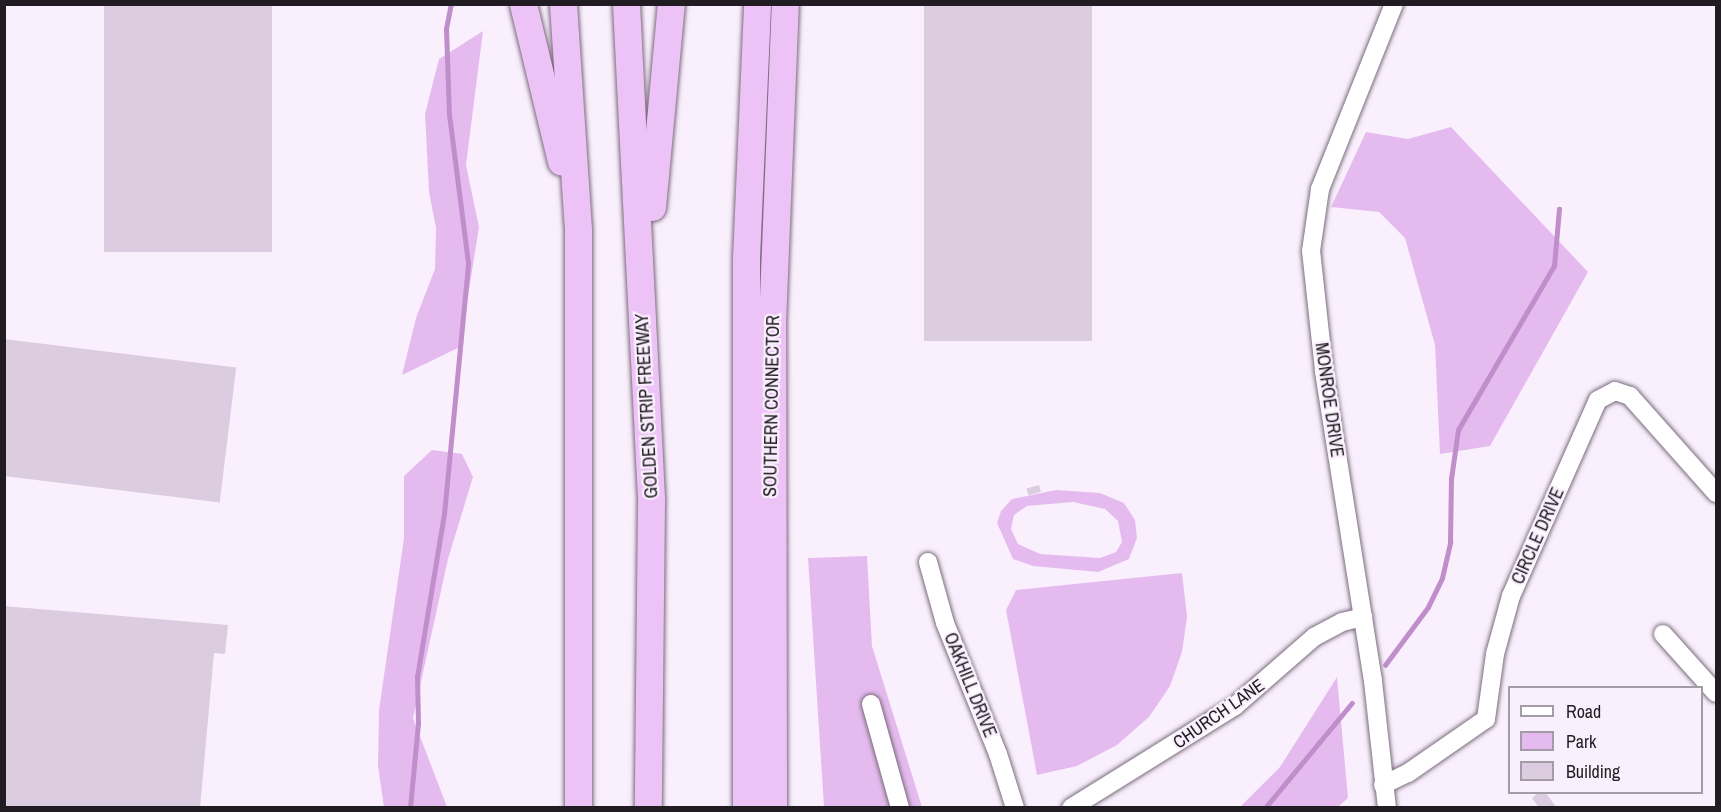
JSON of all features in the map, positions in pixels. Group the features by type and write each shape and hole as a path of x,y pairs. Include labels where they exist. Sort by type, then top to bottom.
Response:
{"highway":[{"path":"523,4 578,229"},
{"path":"563,4 578,229 581,480 578,807"},
{"name":"GOLDEN STRIP FREEWAY","path":"626,4 651,501 648,807"},
{"path":"643,325 670,4"},
{"name":"SOUTHERN CONNECTOR","path":"746,807 746,258 757,4"},
{"name":"SOUTHERN CONNECTOR","path":"773,807 772,323 785,4"}],"street":[{"name":"MONROE DRIVE","path":"1387,807 1362,617 1321,348 1312,231 1320,189 1394,4"},
{"name":"CIRCLE DRIVE","path":"1383,785 1477,728 1489,714 1495,654 1511,596 1598,400 1615,391 1630,396 1716,493"},
{"name":"OAKHILL DRIVE","path":"928,562 945,623 998,754 1015,807"},
{"name":"CHURCH LANE","path":"1071,807 1235,706 1314,638 1341,622 1362,617"},
{"path":"1663,634 1716,693"},
{"path":"871,704 900,807"}],"green space":[{"path":"483,31 466,165 479,227 460,347 402,375 416,318 435,269 436,228 429,192 425,114 439,59"},
{"path":"1451,127 1588,272 1490,446 1440,454 1435,345 1405,238 1379,212 1331,207 1366,132 1408,139"},
{"path":"432,450 462,454 473,477 448,559 413,718 447,807 384,807 378,766 379,710 404,538 404,476"},
{"path":"1056,490 1100,493 1124,503 1135,520 1137,538 1129,559 1098,572 1033,566 1013,559 997,523 1001,511 1012,499","holes":["1073,502 1105,509 1118,521 1122,542 1116,552 1100,558 1040,554 1018,544 1011,529 1014,515 1027,506"]},
{"path":"867,556 872,646 922,807 824,807 808,558"},
{"path":"1182,573 1187,617 1182,652 1170,686 1149,717 1117,745 1077,766 1037,775 1006,610 1016,590"},
{"path":"1337,677 1348,798 1338,807 1240,807 1280,767"}],"building":[{"path":"104,4 272,4 272,252 104,252"},
{"path":"924,4 1092,4 1092,341 924,341"},
{"path":"4,339 236,368 220,503 4,476"},
{"path":"1039,485 1041,492 1028,495 1027,489"},
{"path":"4,606 228,625 225,654 214,653 200,808 4,808"},
{"path":"1537,794 1546,794 1557,808 1539,808 1532,798"}],"waterway":[{"path":"410,808 418,724 417,677 444,514 468,263 449,115 446,29 451,4"},
{"path":"1385,665 1428,607 1442,578 1450,542 1451,479 1458,430 1554,266 1559,209"},
{"path":"1265,808 1352,703"}]}
